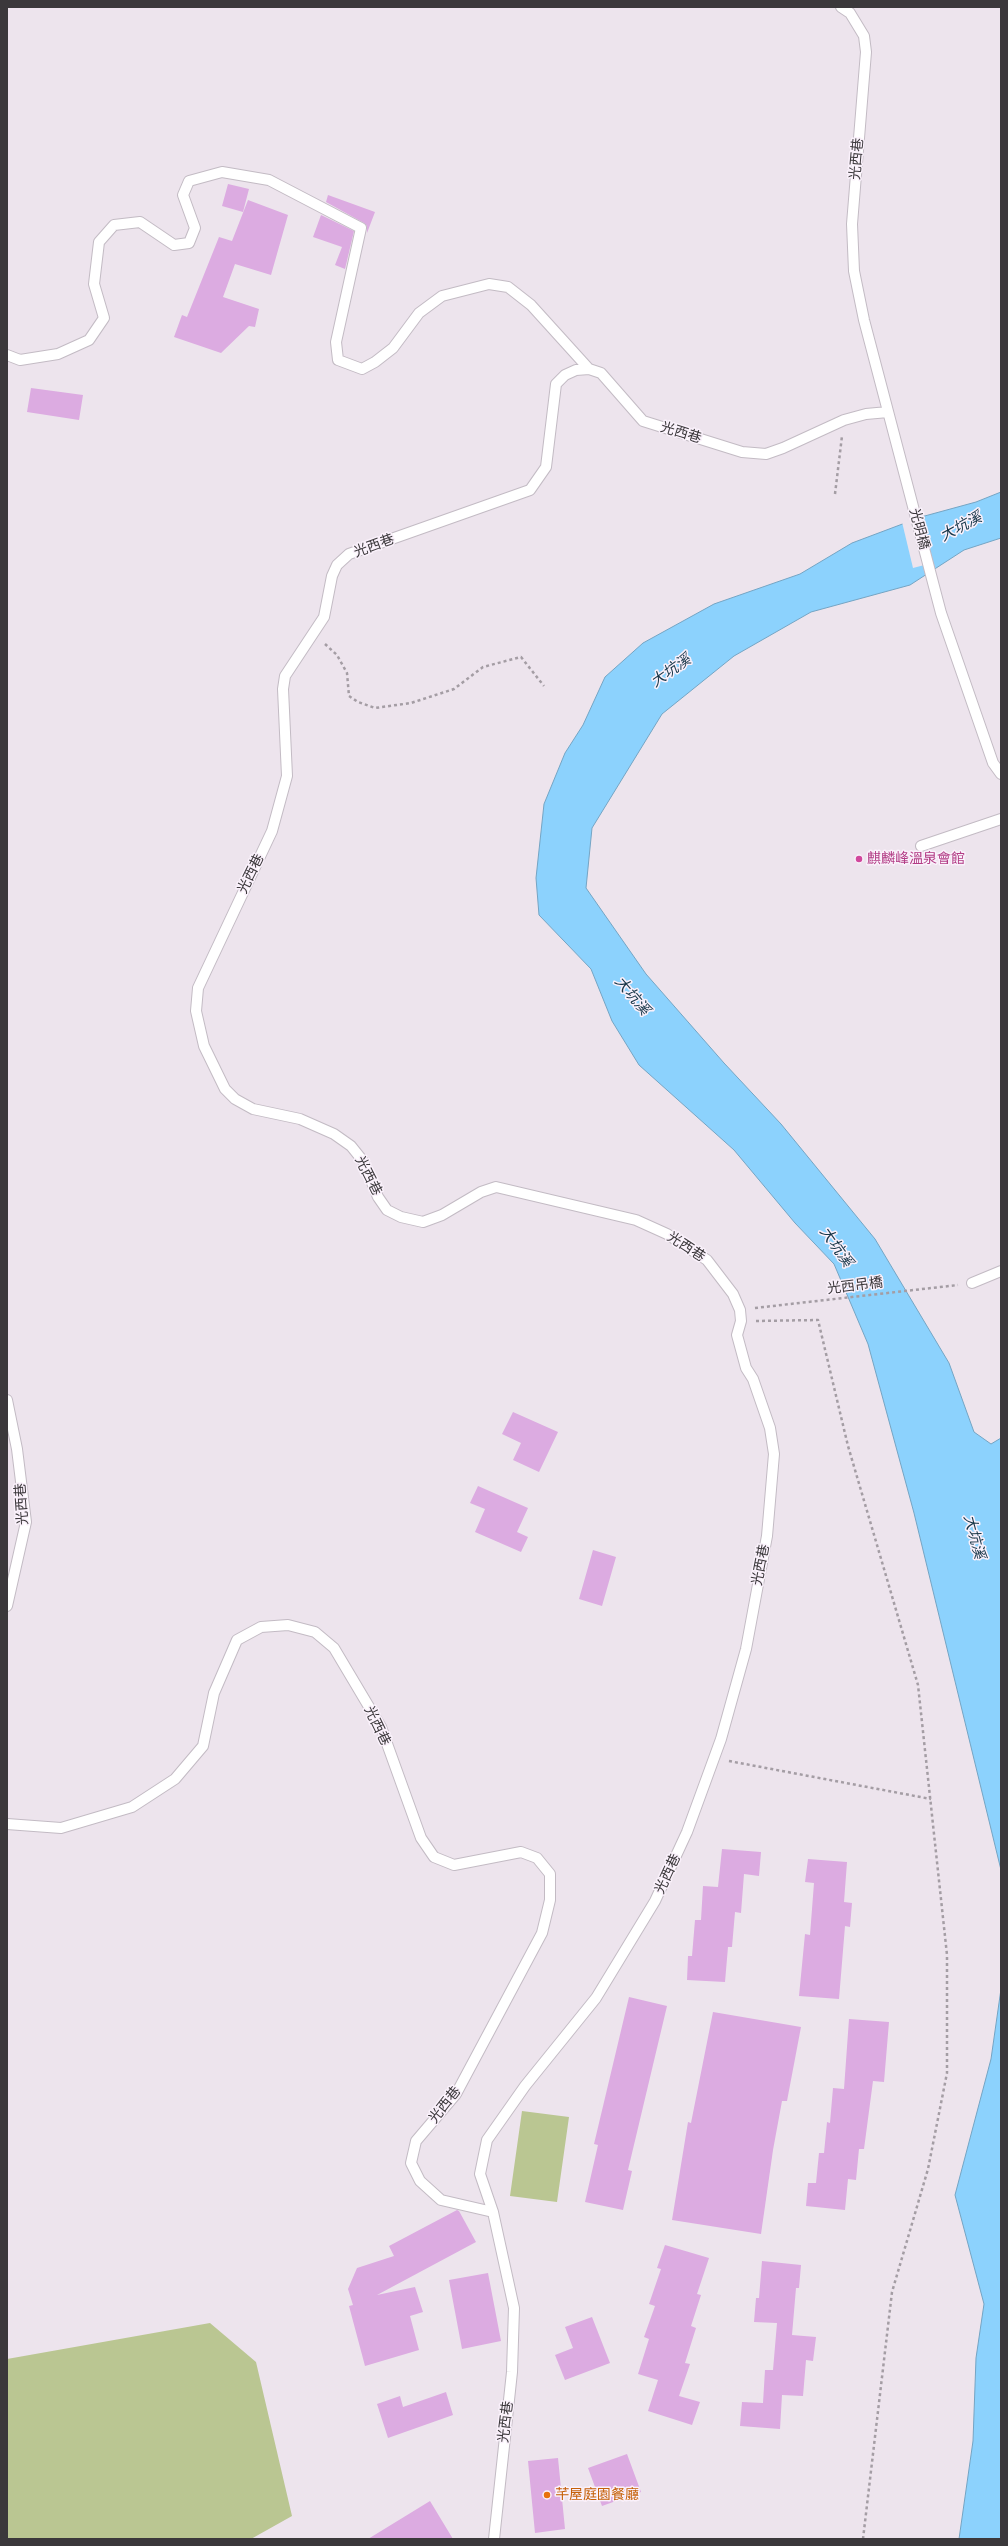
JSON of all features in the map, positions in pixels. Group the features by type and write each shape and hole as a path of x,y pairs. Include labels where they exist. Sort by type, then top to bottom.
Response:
{"lane":[{"name":"光西巷","path":"841,7 850,13 864,36 866,52 852,224 854,271 864,320 897,445"},
{"path":"7,356 20,360 58,354 89,340 104,318 94,284 98,242 114,225 140,222 174,245 189,243 195,228 183,195 189,181 222,172 269,180 361,228 336,342 338,360 362,369 375,362 393,348 419,313 442,296 489,284 508,287 531,305 589,369"},
{"name":"光西巷","path":"494,2539 512,2372 514,2308 493,2212 480,2174 487,2140 521,2092 596,1998 655,1901 688,1832 714,1759 746,1649 766,1536 774,1454 770,1428 753,1379 746,1368 737,1335 741,1321 740,1310 733,1294 707,1260 667,1234 636,1220 496,1186 480,1192 442,1215 423,1222 401,1217 387,1210 378,1197 363,1161 351,1146 334,1134 300,1119 253,1109 235,1099 225,1089 204,1046 196,1011 198,988 272,831 287,776 283,689 285,676 324,618 332,576 338,564 349,554 530,490 546,467 556,384 565,375 576,370 589,369 601,373 643,421 742,452 766,454 783,448 844,420 866,414 888,412"},
{"name":"光明橋","path":"897,445 941,613 993,764 1001,774"},
{"path":"921,846 1001,819"},
{"path":"972,1283 1001,1271"},
{"name":"光西巷","path":"7,1400 17,1449 26,1522 7,1606"},
{"name":"光西巷","path":"7,1824 61,1828 132,1807 175,1778 203,1746 214,1693 237,1640 261,1626 288,1625 315,1632 334,1648 380,1727 421,1838 434,1857 454,1865 521,1852 537,1858 550,1874 550,1900 542,1934 456,2094 416,2141 411,2163 420,2181 441,2200 493,2212"}],"path":[{"path":"836,494 844,420"},
{"path":"314,634 336,655 347,673 349,696 358,702 375,708 411,703 454,689 483,667 521,657 544,686"},
{"name":"光西吊橋","path":"740,1310 972,1283"},
{"path":"741,1321 818,1320 848,1446 918,1685 947,1954 946,2073 928,2169 892,2292 863,2539"},
{"path":"714,1759 931,1799"}],"green space":[{"path":"522,2111 569,2117 557,2202 510,2196"},
{"path":"210,2323 256,2362 292,2516 251,2539 7,2539 7,2359"}],"water":[{"name":"大坑溪","path":"1001,492 1001,538 964,550 910,585 811,612 734,656 662,714 592,828 586,888 646,974 724,1063 781,1124 875,1239 949,1363 974,1432 991,1444 1001,1438 1001,1870 914,1513 868,1344 834,1264 795,1223 734,1150 639,1065 612,1021 591,969 539,915 536,878 544,804 565,753 583,725 605,677 643,643 714,604 800,574 852,543 921,517 976,502"},
{"path":"1001,1989 1001,2539 959,2539 973,2441 976,2358 984,2304 955,2195 991,2059"}],"pier":[{"path":"921,515 932,563 913,568 902,522"}],"building":[{"path":"228,184 249,189 243,212 222,206"},
{"path":"328,195 375,212 367,233 367,226 364,223 326,202"},
{"path":"248,200 288,215 271,275 235,264 223,297 259,309 255,327 249,326 221,353 174,337 182,315 187,317 219,237 232,241"},
{"path":"321,215 354,231 345,269 335,265 342,247 313,237"},
{"path":"31,388 83,395 79,420 27,412"},
{"path":"513,1412 558,1432 539,1472 513,1460 521,1443 502,1434"},
{"path":"478,1486 528,1508 517,1532 528,1537 521,1552 475,1532 485,1509 470,1503"},
{"path":"593,1550 616,1557 602,1606 579,1599"},
{"path":"722,1849 761,1852 759,1876 744,1874 741,1913 735,1912 732,1947 728,1947 725,1982 687,1980 688,1956 692,1956 695,1920 701,1920 703,1886 718,1887"},
{"path":"808,1859 847,1862 844,1902 852,1903 850,1927 845,1926 839,1999 799,1996 805,1934 810,1935 814,1883 805,1882"},
{"path":"629,1997 667,2006 628,2170 632,2171 623,2210 585,2202 598,2145 594,2144"},
{"path":"713,2012 801,2027 787,2101 782,2101 773,2150 761,2234 672,2220 688,2122 691,2123"},
{"path":"849,2019 889,2022 884,2082 873,2081 864,2149 859,2149 856,2180 848,2179 845,2210 806,2206 808,2183 816,2183 819,2153 824,2153 827,2122 830,2123 833,2088 844,2089"},
{"path":"457,2210 459,2211 476,2242 377,2295 415,2287 423,2312 410,2316 419,2350 365,2366 349,2306 353,2305 348,2289 357,2268 394,2256 389,2246"},
{"path":"665,2245 709,2258 697,2294 701,2295 691,2326 696,2328 685,2363 690,2364 679,2396 700,2402 692,2425 648,2411 658,2380 638,2374 649,2339 644,2337 655,2306 649,2304 661,2269 657,2268"},
{"path":"762,2261 801,2265 799,2288 796,2288 792,2335 816,2337 813,2361 806,2360 803,2396 782,2395 780,2429 740,2426 742,2402 763,2403 765,2370 773,2370 777,2323 754,2322 756,2298 759,2298"},
{"path":"488,2273 501,2341 462,2349 449,2280"},
{"path":"592,2317 610,2363 565,2380 555,2355 573,2348 565,2327"},
{"path":"446,2392 453,2415 388,2438 377,2404 400,2396 403,2407"},
{"path":"627,2454 641,2492 602,2506 588,2468"},
{"name":"芊屋庭園餐廳","path":"558,2458 565,2529 535,2533 528,2461"},
{"path":"430,2501 453,2539 368,2539"}],"place":[{"name":"麒麟峰溫泉會館","path":"859,859"},
{"name":"芊屋庭園餐廳","path":"547,2495"}]}
